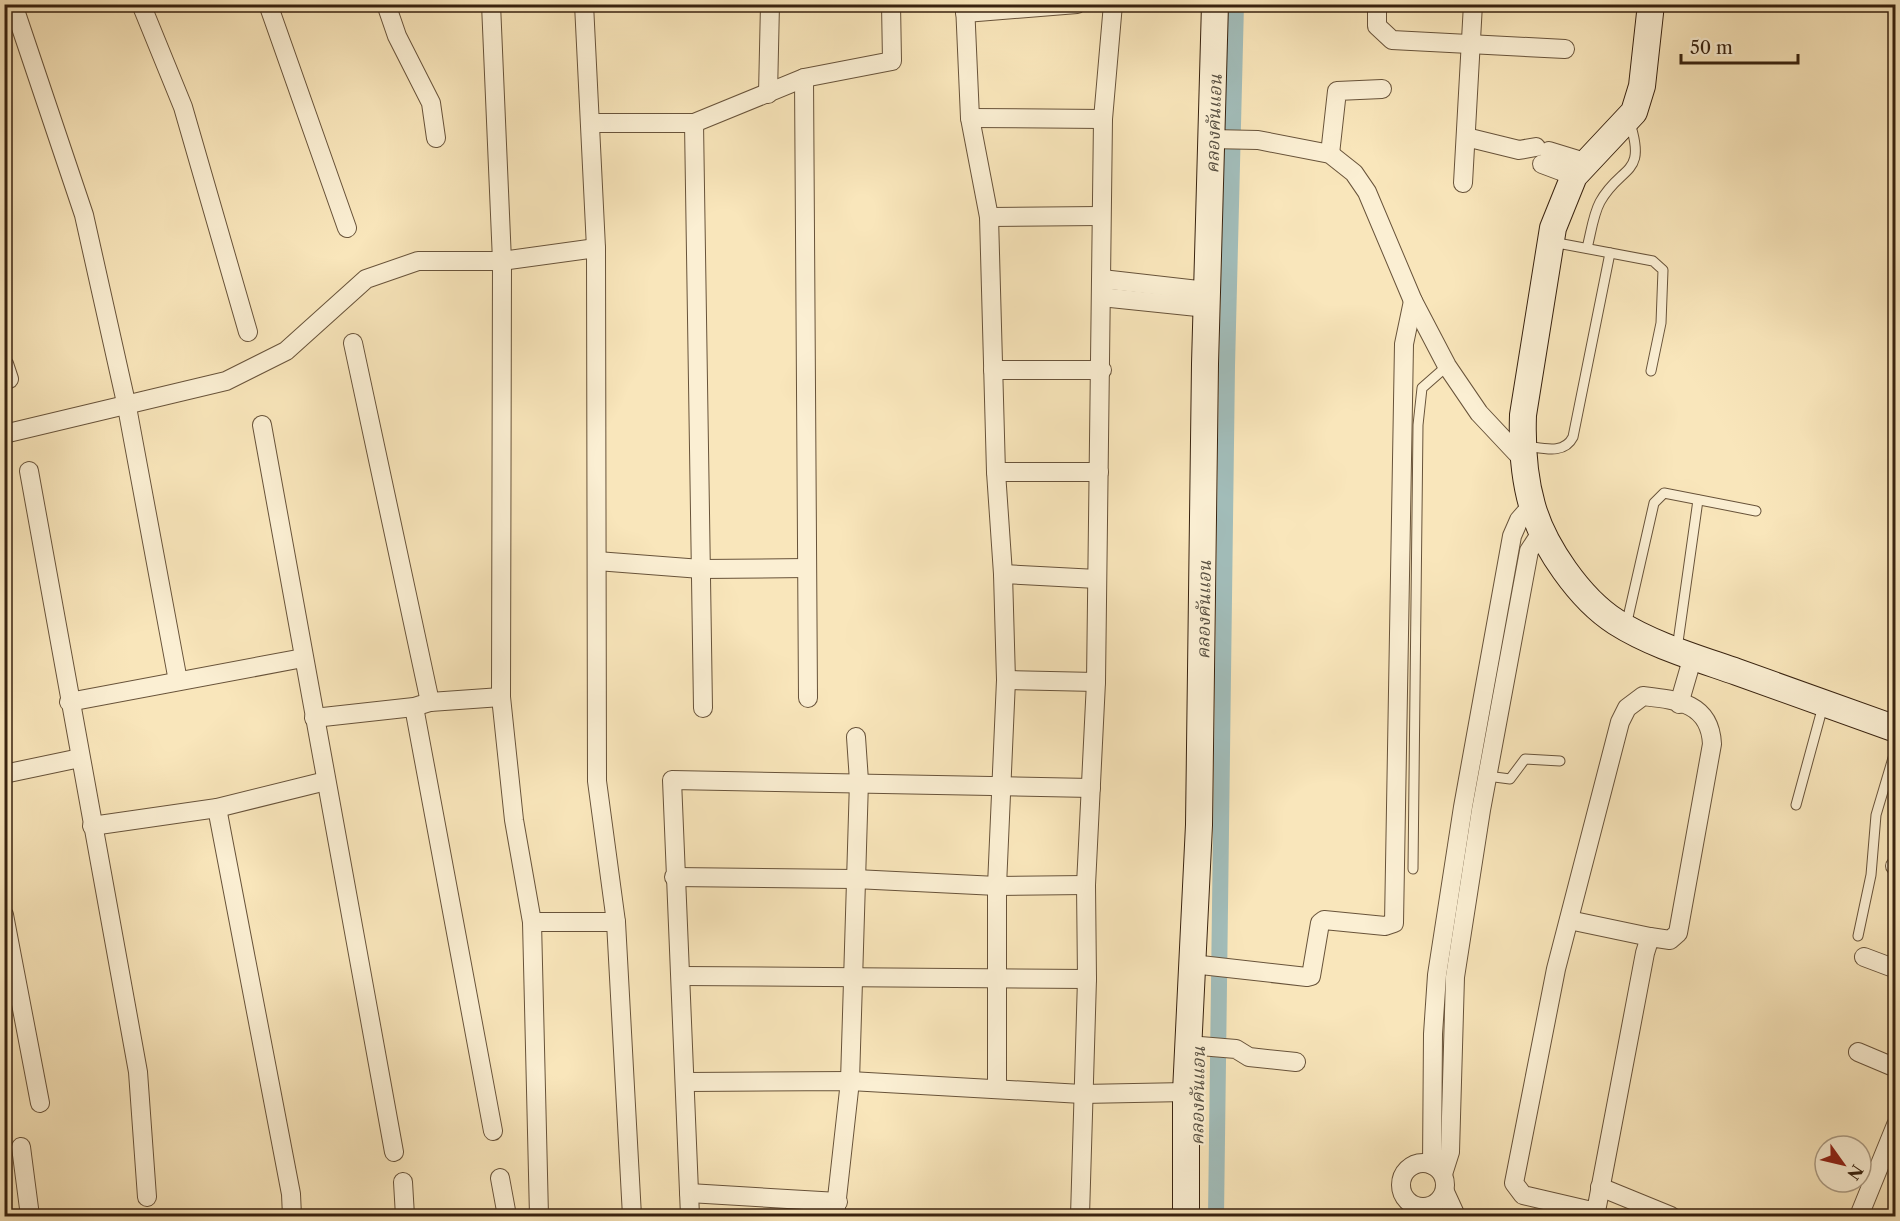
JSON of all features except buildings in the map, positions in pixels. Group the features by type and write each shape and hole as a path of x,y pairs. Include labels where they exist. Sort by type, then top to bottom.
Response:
{"street":[{"path":"13,4 84,215 127,407 178,681"},
{"path":"141,4 183,107 248,333"},
{"path":"268,4 347,228"},
{"path":"386,4 397,36 431,103 436,138"},
{"path":"491,4 502,261 501,697 514,820 532,922 539,1216"},
{"path":"584,4 596,248 597,781 615,921 632,1216"},
{"path":"768,94 770,4"},
{"path":"590,123 694,123 804,78 892,61 891,4"},
{"path":"997,1088 997,886 1006,680 1003,574 996,472 989,217 970,118 965,9 1077,4"},
{"path":"1080,1216 1087,979 1086,885 1096,682 1096,579 1102,370 1103,119 1113,4"},
{"path":"1186,1216 1186,1092 1194,1045 1201,965 1199,825 1207,299 1216,139 1215,4"},
{"path":"1377,4 1377,26 1392,40 1564,49"},
{"path":"1463,183 1473,4"},
{"path":"1651,4 1642,86 1634,112 1580,169 1550,242 1523,415 1524,454 1532,505 1542,531 1573,582 1589,600 1626,627 1685,653 1896,729"},
{"path":"804,78 808,698"},
{"path":"1330,154 1337,91 1382,89"},
{"path":"970,118 1103,119"},
{"path":"694,123 703,708"},
{"path":"1466,137 1535,154 1580,169"},
{"path":"1216,139 1258,140 1330,154 1354,173 1367,192 1413,301 1447,366 1479,413 1524,454"},
{"path":"989,217 1101,216"},
{"path":"4,434 127,407 226,381 286,351 366,279 418,261 502,261 596,248"},
{"path":"1102,279 1207,299"},
{"path":"1101,297 1207,299"},
{"path":"1201,965 1298,978 1311,976 1320,923 1324,920 1385,926 1394,923 1404,344 1413,301"},
{"path":"353,343 422,704 493,1131"},
{"path":"993,370 1102,370"},
{"path":"262,425 394,1152"},
{"path":"29,471 69,702 138,1072 147,1197"},
{"path":"996,472 1099,472"},
{"path":"1438,1169 1420,1162 1405,1172 1401,1181 1405,1197 1424,1212 1444,1192 1446,1183 1438,1169 1433,1034 1437,975 1463,807 1512,536 1519,519 1532,505"},
{"path":"1438,1169 1450,1152 1455,977 1481,810 1528,551 1542,531"},
{"path":"597,561 701,568 807,568"},
{"path":"1003,574 1096,579"},
{"path":"1679,704 1685,653"},
{"path":"69,702 303,658"},
{"path":"1006,680 1096,682"},
{"path":"1569,920 1670,940 1678,933 1713,744 1711,728 1704,715 1693,707 1642,696 1632,702 1622,717 1556,969 1514,1183 1516,1189 1523,1195 1595,1214 1650,937"},
{"path":"314,718 422,704 501,697"},
{"path":"689,1193 836,1210 850,1081 859,781 856,737"},
{"path":"4,774 80,758"},
{"path":"690,1216 682,976 674,877 672,780 859,781 1091,788"},
{"path":"92,826 217,808 326,781"},
{"path":"1463,807 1481,810"},
{"path":"217,808 291,1194 292,1216"},
{"path":"674,877 855,879 997,886 1086,885"},
{"path":"4,915 40,1103"},
{"path":"532,922 615,921"},
{"path":"1864,957 1896,969"},
{"path":"1437,975 1455,977"},
{"path":"682,976 1087,979"},
{"path":"1194,1045 1236,1049 1249,1057 1296,1062"},
{"path":"1858,1052 1896,1068"},
{"path":"686,1082 850,1081 1082,1094 1186,1092"},
{"path":"1859,1216 1896,1125"},
{"path":"21,1147 30,1216"},
{"path":"500,1178 507,1216"},
{"path":"403,1182 405,1216"},
{"path":"1600,1187 1671,1216"},
{"path":"1444,1192 1456,1216"}],"lane":[{"path":"1587,248 1599,203 1607,191 1628,173 1635,159 1635,138 1629,117"},
{"path":"1550,242 1653,261 1663,270 1661,323 1651,371"},
{"path":"1524,454 1562,449 1569,445 1573,437 1610,253"},
{"path":"1413,869 1419,424 1422,388 1447,366"},
{"path":"1626,627 1654,503 1664,493 1756,511"},
{"path":"1685,653 1698,500"},
{"path":"1796,806 1823,703"},
{"path":"1858,936 1871,875 1876,816 1896,748"},
{"path":"1487,776 1510,779 1525,759 1560,761"}],"waterway":[{"name":"คลองคันแอน","path":"1216,1216 1227,366 1236,4"}]}
